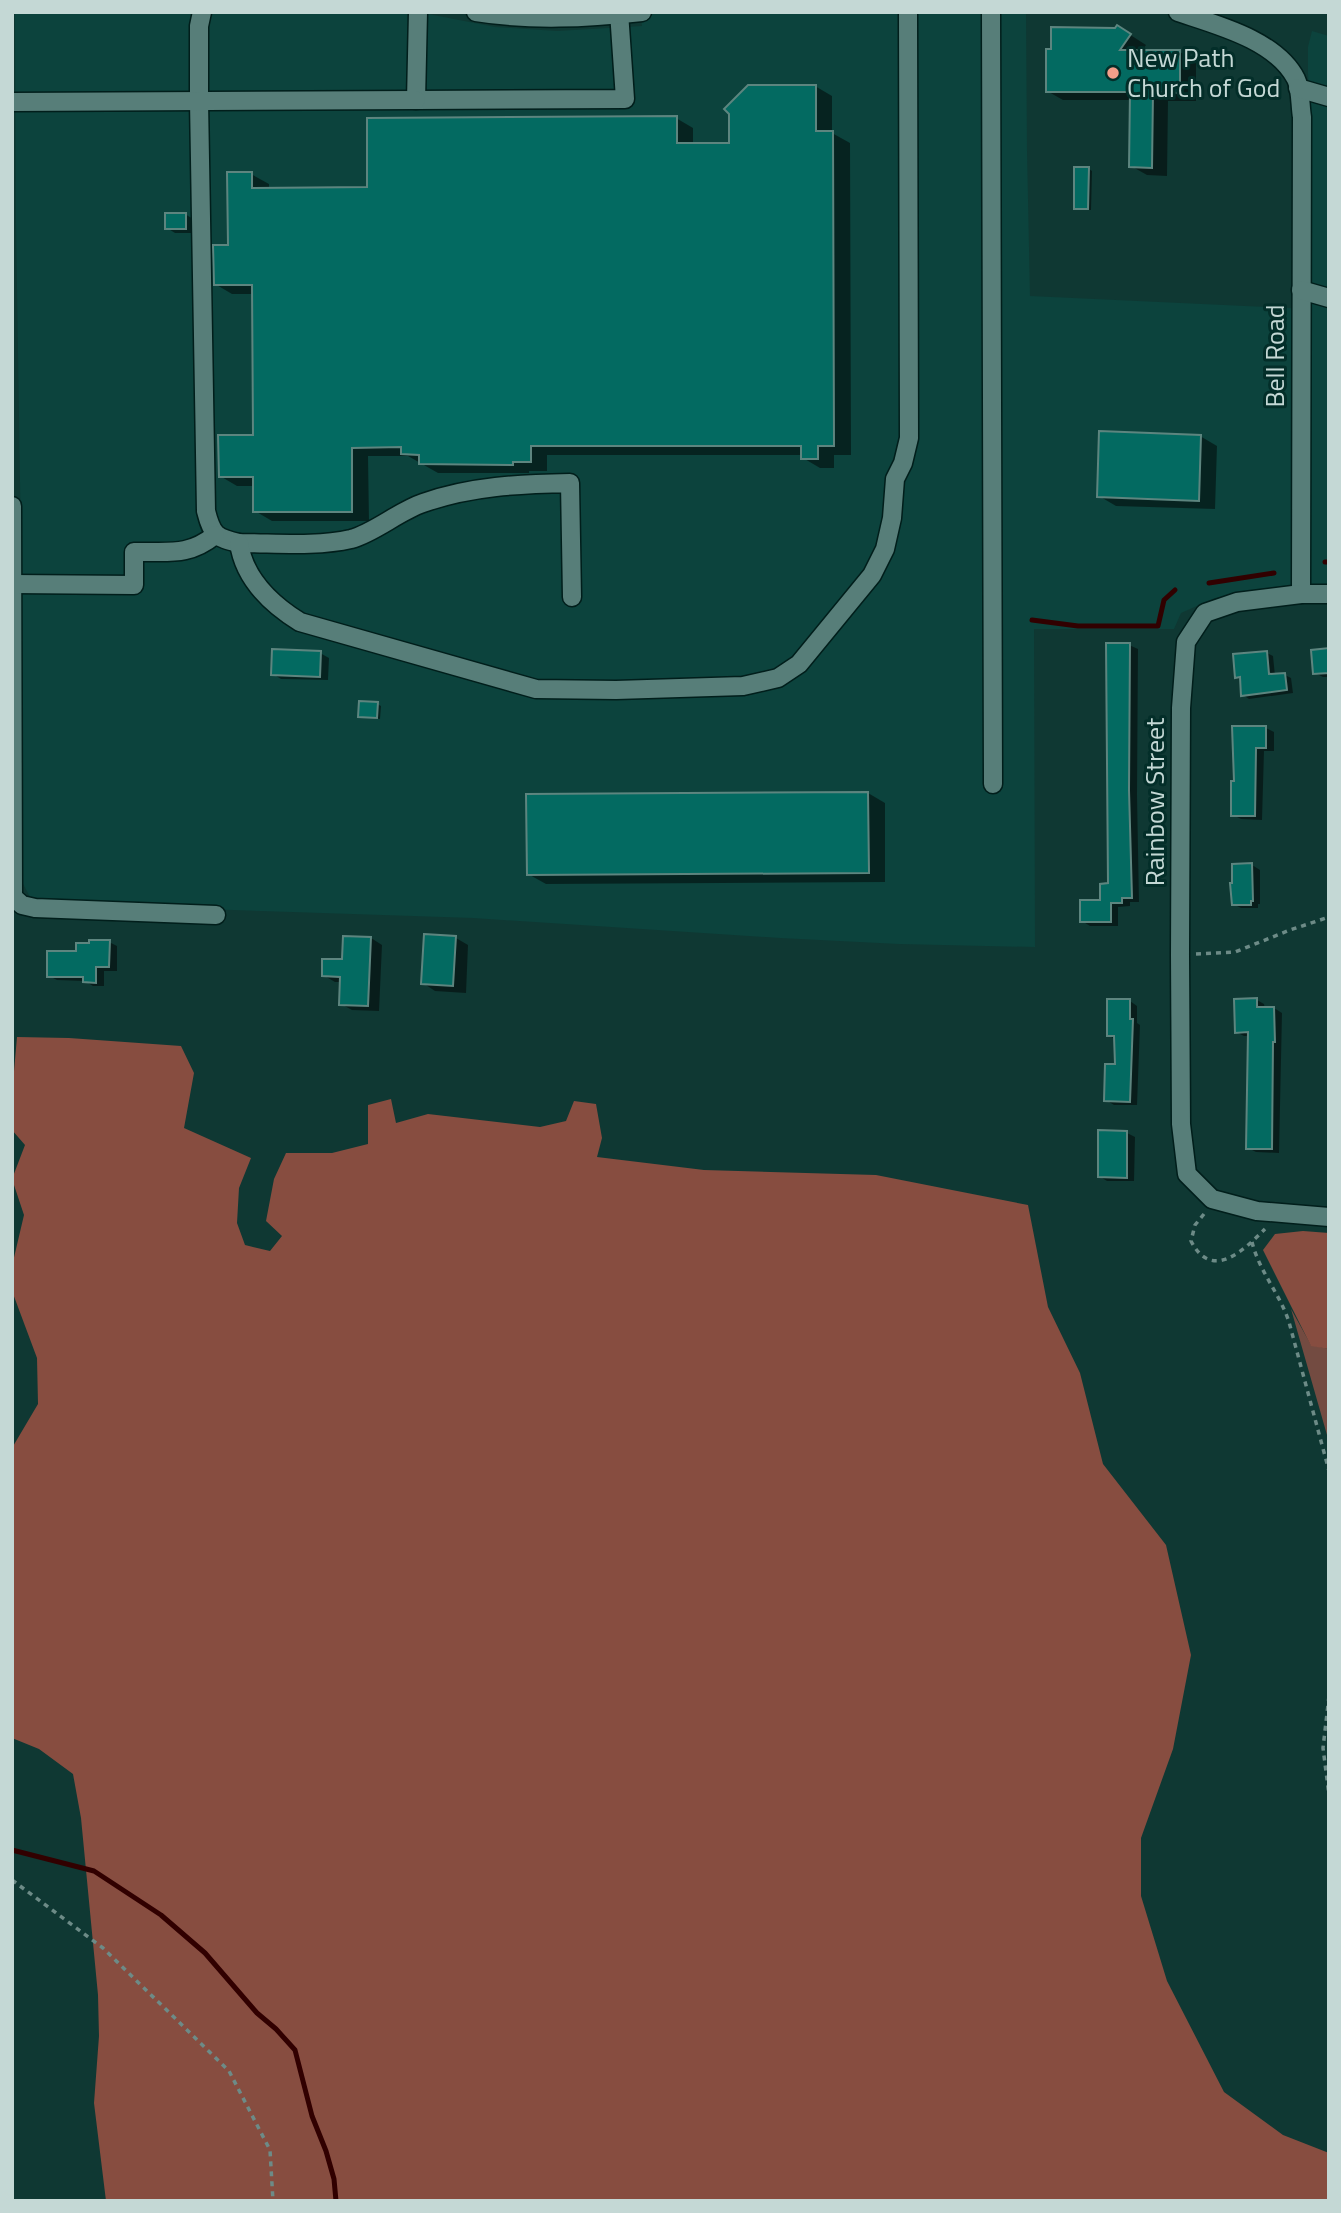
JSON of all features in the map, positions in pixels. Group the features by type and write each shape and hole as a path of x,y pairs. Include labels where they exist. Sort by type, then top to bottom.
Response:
{"street":[{"path":"202,12 199,26 199,101 206,511 209,526 215,535 239,543 333,542 355,538 423,503 466,491 522,484 570,483 572,597"},
{"path":"416,100 418,12"},
{"path":"477,12 505,17 556,19 642,12"},
{"path":"239,543 241,559 257,585 280,609 300,622 536,690 743,686 778,678 799,664 872,575 885,549 892,518 895,479 903,463 909,438 908,12"},
{"path":"991,12 993,784"},
{"path":"1178,12 1244,34 1280,59 1297,80 1298,88 1329,97"},
{"path":"12,102 625,99 619,13"},
{"name":"Bell Road","path":"1298,88 1302,117 1301,594"},
{"path":"1301,290 1329,298"},
{"path":"12,506 13,897 22,905 35,908 216,915"},
{"path":"13,584 134,585 134,552 181,551 200,547 215,535"},
{"name":"Rainbow Street","path":"1329,594 1301,594 1237,603 1205,613 1186,642 1181,708 1180,955 1181,1124 1187,1174 1212,1199 1257,1211 1329,1217"}],"path":[{"path":"1180,955 1235,952 1329,917"},
{"path":"1206,1212 1195,1224 1191,1241 1197,1253 1210,1260 1224,1261 1243,1251 1269,1225"},
{"path":"1252,1242 1255,1255 1283,1304 1329,1471"},
{"path":"1329,1696 1323,1748 1329,1795"},
{"path":"12,1880 103,1948 229,2071 270,2150 273,2201"}],"shaded area":[{"path":"15,12 418,12 495,27 557,31 642,26 640,12 1026,12 1030,296 1310,309 1311,122 1308,47 1312,31 1329,36 1329,585 1215,598 1181,613 1174,629 1034,629 1035,947 899,944 473,918 108,906 38,901 30,897 22,882"},
{"path":"17,1037 181,1046 194,1073 184,1128 251,1158 239,1188 237,1223 245,1245 270,1251 282,1236 266,1221 274,1179 286,1153 332,1153 368,1144 368,1105 391,1099 396,1123 428,1114 540,1127 566,1121 574,1101 596,1104 602,1138 597,1157 704,1170 876,1175 1028,1205 1048,1307 1080,1373 1103,1464 1166,1545 1191,1655 1173,1749 1141,1838 1141,1896 1167,1981 1224,2092 1283,2135 1329,2153 1329,2201 106,2201 94,2103 99,2036 98,1995 81,1818 73,1774 39,1749 12,1738 12,1448 38,1404 37,1358 12,1291 12,1266 24,1215 12,1179 25,1145 12,1130"},
{"path":"1303,1231 1329,1233 1329,1349 1311,1346 1263,1250 1275,1234"},
{"path":"1291,1309 1311,1345 1329,1349 1329,1442"}],"building":[{"name":"New Path Church of God","path":"1117,25 1131,34 1120,50 1180,50 1180,93 1153,92 1152,168 1129,167 1130,92 1046,92 1046,49 1051,49 1051,27 1115,28"},
{"path":"748,85 816,85 816,131 833,131 834,446 818,446 818,459 801,459 801,446 531,446 531,462 513,462 513,465 419,464 419,455 401,454 401,447 352,448 352,512 253,512 253,477 219,477 218,435 253,435 252,285 214,285 213,245 228,245 227,172 252,172 252,188 367,187 367,118 677,116 677,143 729,143 729,114 724,109"},
{"path":"1074,167 1089,167 1088,209 1074,209"},
{"path":"165,213 186,213 186,229 165,229"},
{"path":"1099,431 1201,435 1199,501 1097,497"},
{"path":"1106,643 1130,643 1129,790 1132,898 1122,898 1122,903 1111,903 1111,922 1080,922 1080,900 1100,900 1100,884 1108,883"},
{"path":"1329,648 1329,673 1313,674 1311,650"},
{"path":"272,649 321,651 320,677 271,675"},
{"path":"1267,651 1269,674 1285,673 1287,690 1241,696 1240,677 1235,678 1233,654"},
{"path":"359,701 378,702 377,718 358,717"},
{"path":"1232,726 1266,726 1266,748 1256,748 1255,816 1231,816 1231,781 1234,781"},
{"path":"868,792 869,873 527,875 526,794"},
{"path":"1252,863 1253,901 1251,905 1232,905 1232,864"},
{"path":"424,934 456,936 453,986 421,984"},
{"path":"343,936 371,937 368,1006 339,1005 340,977 322,976 322,959 342,959"},
{"path":"89,940 110,940 109,967 96,967 96,983 83,982 83,977 47,977 47,951 76,951 76,943 89,943"},
{"path":"1257,998 1257,1007 1274,1007 1272,1149 1246,1149 1248,1032 1235,1033 1234,999"},
{"path":"1107,999 1130,999 1130,1019 1133,1019 1130,1102 1104,1101 1105,1064 1115,1064 1114,1036 1107,1036"},
{"path":"1098,1130 1127,1131 1127,1178 1098,1177"}],"waterway":[{"path":"1209,583 1274,573"},
{"path":"1032,620 1078,626 1158,626 1164,600 1175,590"},
{"path":"12,1850 94,1871 161,1915 205,1953 257,2013 276,2029 295,2050 312,2116 334,2179 336,2201"}],"place":[{"name":"New Path Church of God","path":"1113,73"}]}
